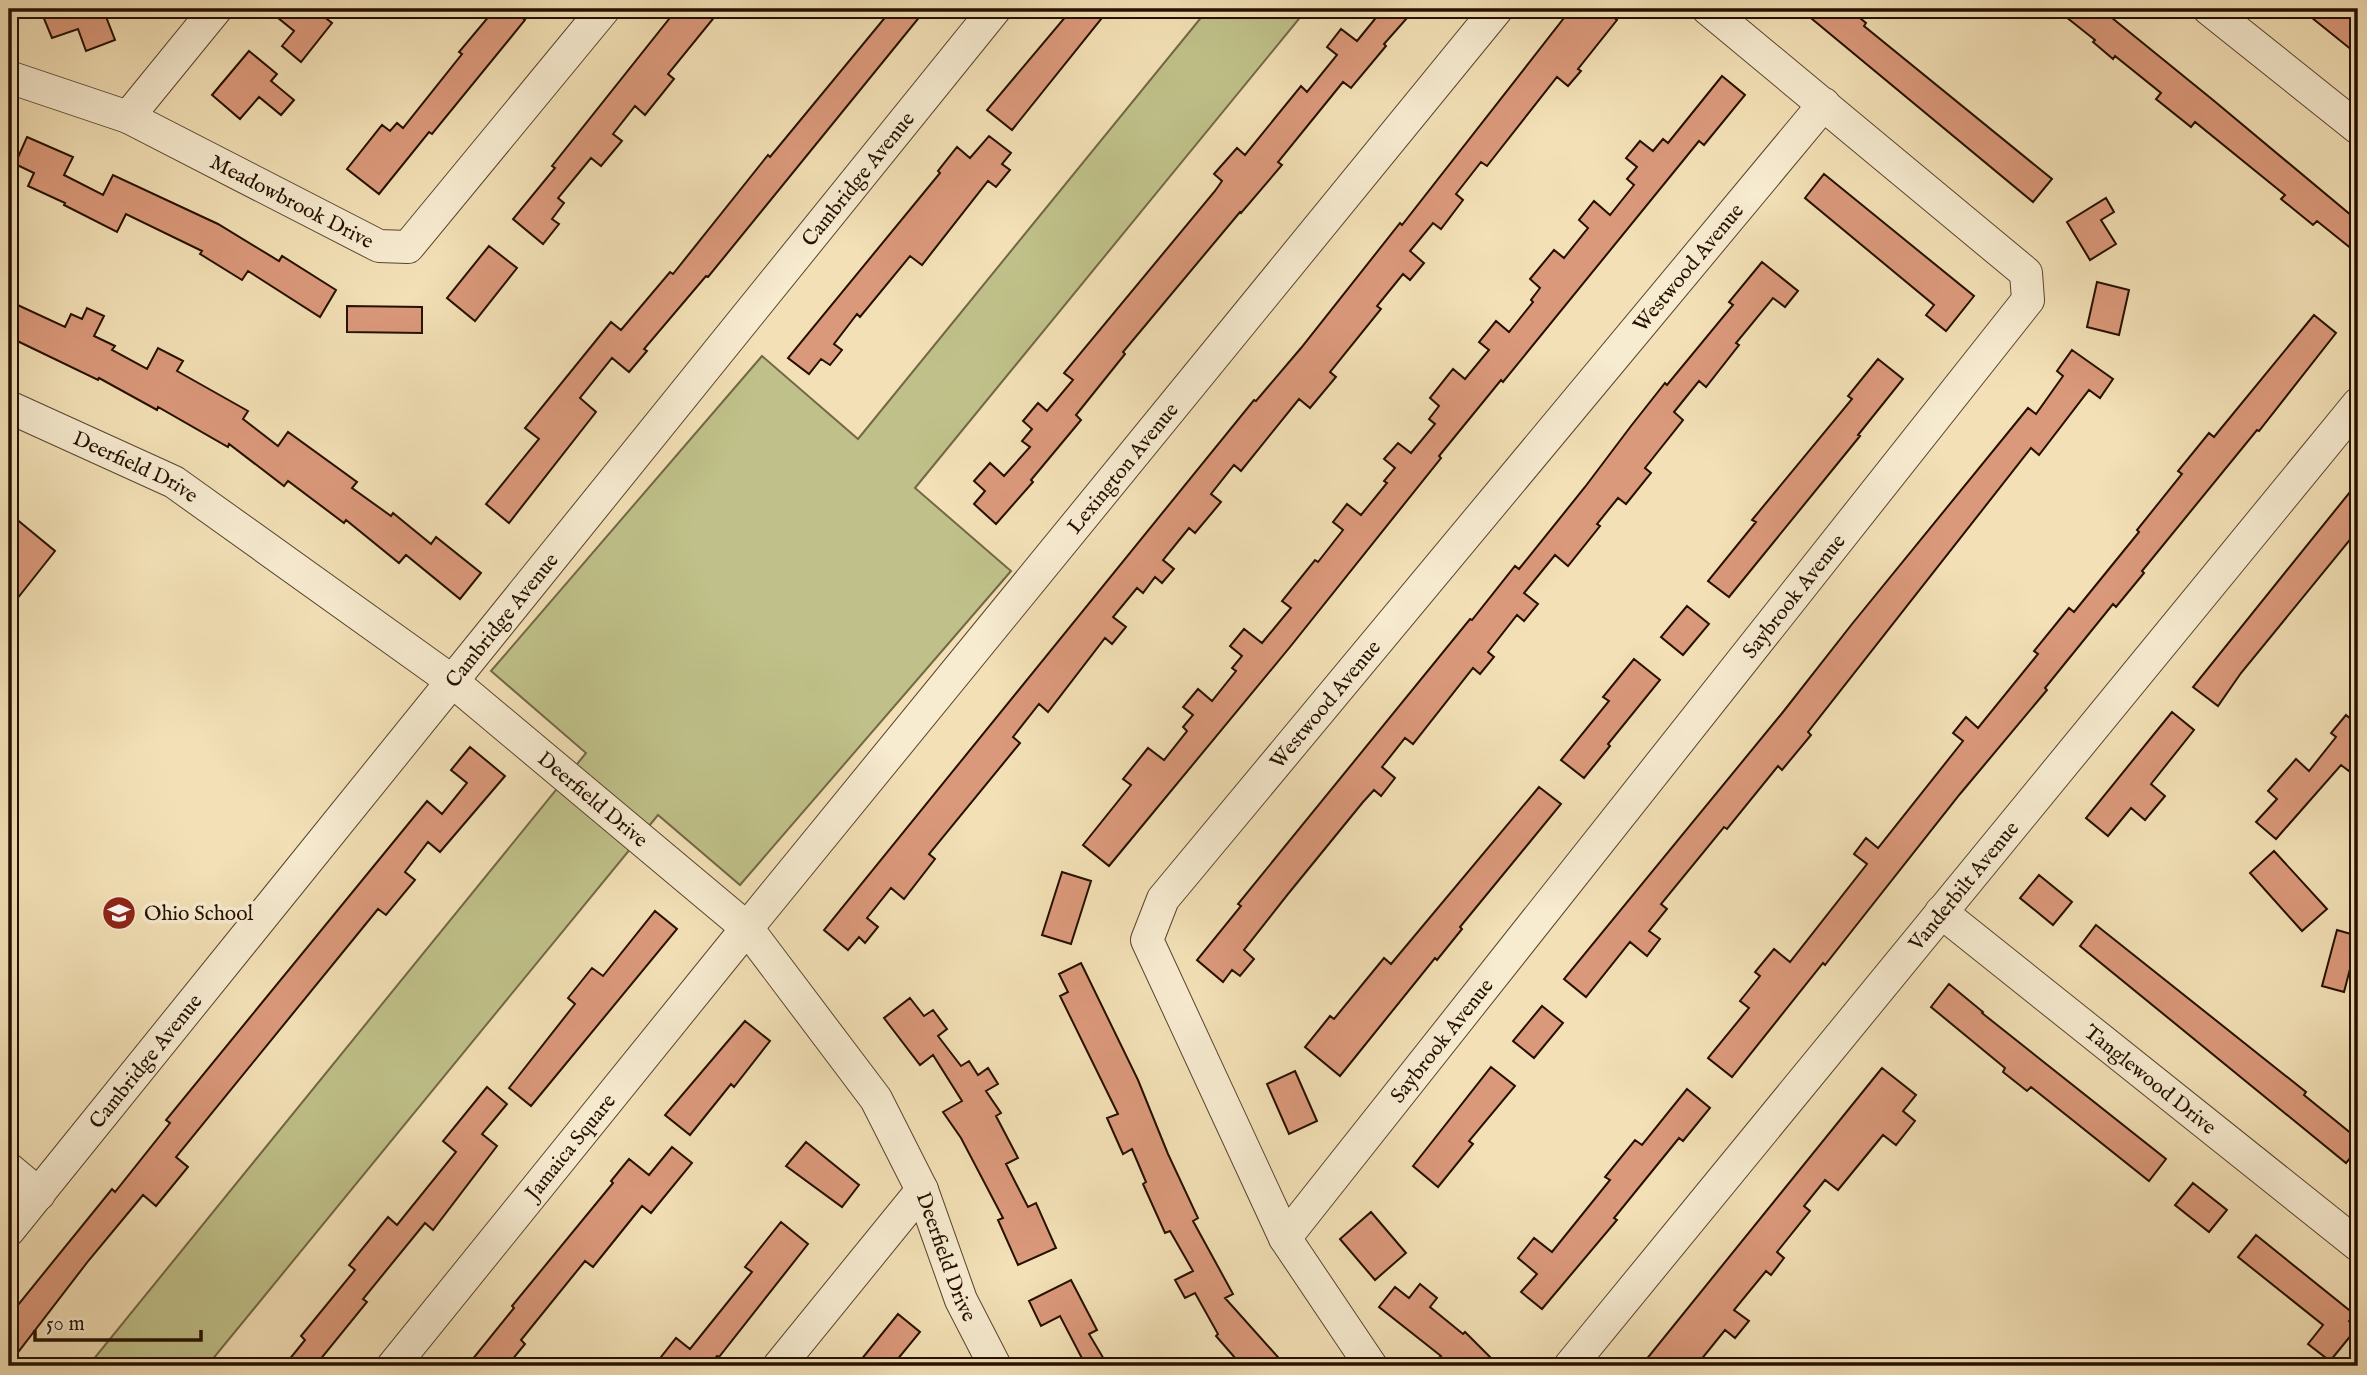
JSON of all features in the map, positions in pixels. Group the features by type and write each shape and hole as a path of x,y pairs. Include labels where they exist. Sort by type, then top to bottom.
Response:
{"street":[{"path":"128,117 216,9"},
{"name":"Meadowbrook Drive","path":"9,77 128,117 379,246 408,247 604,9"},
{"name":"Cambridge Avenue","path":"9,1230 995,9"},
{"name":"Lexington Avenue","path":"747,928 1497,9"},
{"name":"Saybrook Avenue","path":"1285,1238 2028,300 2026,273 1708,9"},
{"path":"2209,9 2358,128"},
{"name":"Westwood Avenue","path":"1371,1366 1285,1238 1147,940 1163,899 1824,104"},
{"name":"Vanderbilt Avenue","path":"1570,1366 2358,404"},
{"name":"Deerfield Drive","path":"9,407 174,482 452,681 747,928 876,1099 922,1190 961,1300 995,1366"},
{"name":"Tanglewood Drive","path":"1941,912 2358,1245"},
{"name":"Jamaica Square","path":"393,1366 747,928"},
{"path":"9,1170 39,1194"},
{"path":"779,1366 922,1190"}],"green space":[{"path":"1208,9 1307,9 915,488 1011,571 740,885 658,815 207,1366 88,1366 586,753 491,671 762,356 858,439"}],"building":[{"path":"40,9 103,9 115,40 86,51 78,29 52,38"},
{"path":"267,9 314,9 332,23 301,62 282,46 294,31"},
{"path":"495,9 512,9 525,20 379,194 347,169 382,125 390,131 397,123 403,128 462,54 459,52"},
{"path":"677,9 721,9 668,74 674,79 645,115 635,106 613,134 622,141 601,166 591,158 558,198 564,203 552,219 559,224 543,244 513,219"},
{"path":"892,9 926,9 708,277 706,276 644,349 647,351 629,372 612,358 580,398 596,412 509,523 486,504 539,439 525,428 611,322 621,330 670,272 673,274 768,155 770,157"},
{"path":"1072,9 1091,9 1102,18 1012,130 987,110"},
{"path":"1383,9 1415,9 1351,88 1343,82 1278,162 1282,165 1123,352 1125,354 1076,415 1081,420 996,524 974,504 985,491 974,481 990,463 1004,476 1030,447 1022,441 1032,429 1023,421 1038,403 1047,411 1073,380 1064,373 1215,191 1222,181 1214,174 1237,148 1245,155 1301,86 1307,92 1337,55 1327,47 1341,29 1357,41"},
{"path":"1571,9 1603,9 1617,20 1578,69 1581,71 1568,86 1557,77 1487,166 1481,162 1456,194 1463,200 1441,229 1433,223 1410,251 1424,263 1410,280 1403,274 1377,306 1381,309 1330,372 1336,377 1310,408 1299,399 1241,471 1234,465 1211,494 1221,502 1195,533 1189,528 1163,560 1174,569 1162,583 1155,577 1143,593 1137,588 1113,617 1126,627 1112,644 1105,638 1048,712 1039,704 1013,737 1020,743 929,854 935,859 904,899 891,888 867,918 878,927 865,943 859,937 848,950 824,930 1254,400 1256,401 1301,348 1400,223 1402,225"},
{"path":"1800,9 1849,9 1866,23 1864,26 2052,179 2033,202"},
{"path":"2056,9 2101,9 2358,221 2358,254 2317,221 2313,225 2281,199 2285,195 2195,122 2191,127 2156,99 2161,93 2115,56 2113,59 2093,42 2095,40"},
{"path":"2301,9 2345,9 2358,20 2358,55"},
{"path":"249,51 277,74 271,81 294,100 281,115 259,97 240,119 212,95"},
{"path":"1722,76 1745,95 1704,145 1699,141 1503,382 1501,380 1290,647 1109,866 1083,845 1131,785 1123,779 1148,748 1164,760 1187,731 1183,727 1193,715 1183,707 1198,689 1212,701 1236,671 1232,668 1242,656 1230,646 1244,629 1262,643 1291,608 1282,601 1343,530 1333,522 1347,504 1361,515 1387,483 1384,481 1395,468 1384,459 1398,443 1411,453 1435,424 1429,419 1439,406 1430,398 1453,369 1465,379 1489,350 1479,342 1496,321 1509,332 1533,302 1531,300 1540,288 1530,279 1554,250 1564,258 1588,228 1579,220 1594,201 1610,215 1634,185 1627,179 1637,167 1626,158 1640,141 1653,151 1663,139 1668,143"},
{"path":"989,136 1011,153 1002,164 1010,170 996,187 988,181 922,265 910,256 860,317 857,314 834,344 842,350 830,365 821,359 809,374 788,358 940,173 938,171 957,147 970,158"},
{"path":"27,137 73,157 64,175 103,195 113,175 218,224 279,261 282,256 336,290 320,317 248,271 242,280 200,254 202,251 126,214 117,232 28,186 34,173 15,164"},
{"path":"1824,174 1974,296 1946,331 1926,315 1934,305 1805,198"},
{"path":"2106,198 2114,212 2101,220 2116,244 2090,260 2067,222"},
{"path":"489,246 517,268 475,321 447,298"},
{"path":"1762,262 1798,291 1785,307 1773,298 1736,343 1739,345 1706,387 1699,381 1674,412 1683,420 1645,468 1651,473 1626,504 1618,498 1568,566 1555,555 1524,593 1538,604 1524,621 1517,615 1488,652 1494,657 1480,674 1473,668 1413,744 1405,738 1382,767 1395,778 1381,796 1374,790 1363,802 1244,950 1254,959 1240,976 1232,970 1223,982 1197,960 1241,906 1238,904 1470,619 1472,620 1515,566 1519,569 1665,383 1667,385 1733,305 1729,302"},
{"path":"2097,282 2129,290 2119,335 2087,327"},
{"path":"9,301 65,327 71,314 82,319 87,308 104,316 94,336 115,346 112,350 147,369 158,348 183,361 177,371 248,411 243,419 278,446 288,432 357,482 352,488 391,516 393,513 431,544 436,537 481,573 460,599 406,555 399,563 346,520 344,523 288,481 284,486 229,444 228,447 158,407 157,410 99,378 98,380 9,337"},
{"path":"347,306 422,307 422,333 347,332"},
{"path":"2314,315 2336,333 2259,431 2257,430 2142,571 2144,573 2116,607 2113,604 2045,688 2047,690 1732,1077 1708,1058 1749,1008 1740,1001 1760,976 1755,972 1774,949 1790,962 1867,864 1854,854 1866,838 1878,848 1963,741 1953,733 1966,717 1978,728 2038,654 2034,651 2069,608 2074,612 2139,532 2137,530 2182,474 2178,471 2209,433 2214,437"},
{"path":"2072,350 2113,379 2100,398 2089,390 2039,455 2031,448 1808,732 1811,735 1782,770 1778,766 1661,904 1667,909 1649,931 1660,939 1647,956 1630,942 1586,997 1564,979 2028,408 2036,414 2063,376 2057,371"},
{"path":"1878,359 1903,379 1729,597 1708,581 1756,522 1752,520 1852,399 1848,396"},
{"path":"2358,482 2358,530 2241,673 2218,706 2193,687"},
{"path":"9,513 55,551 9,609"},
{"path":"1687,606 1709,624 1683,655 1661,637"},
{"path":"1634,659 1660,680 1584,778 1561,760 1609,701 1603,697"},
{"path":"2172,712 2194,730 2151,784 2165,796 2145,820 2131,808 2108,836 2086,818"},
{"path":"2346,715 2358,725 2358,760 2349,771 2341,765 2276,839 2256,822 2277,799 2268,791 2296,759 2309,771 2336,737 2331,733"},
{"path":"470,747 505,776 440,852 428,842 405,872 415,880 386,915 378,909 176,1157 188,1167 156,1206 143,1195 9,1364 9,1316 112,1189 115,1192 170,1123 166,1120 427,801 442,814 467,783 451,770"},
{"path":"1539,787 1561,804 1460,927 1462,929 1437,960 1435,958 1340,1076 1305,1047 1330,1016 1334,1019 1384,958 1391,964"},
{"path":"2274,851 2327,909 2302,931 2250,873"},
{"path":"1062,872 1091,881 1071,944 1042,935"},
{"path":"2039,875 2072,902 2053,925 2020,898"},
{"path":"655,911 677,929 531,1106 509,1088 575,1004 568,998 592,968 603,976"},
{"path":"2096,925 2306,1092 2304,1095 2358,1139 2358,1148 2346,1163 2080,946"},
{"path":"2337,930 2358,936 2358,972 2350,969 2344,992 2322,986"},
{"path":"1081,963 1138,1080 1198,1218 1193,1221 1233,1294 1225,1298 1286,1366 1242,1366 1216,1336 1218,1334 1195,1293 1185,1298 1175,1280 1193,1271 1170,1231 1165,1233 1143,1184 1146,1182 1132,1149 1123,1154 1107,1118 1118,1114 1060,996 1068,992 1059,974"},
{"path":"1949,984 2166,1159 2149,1181 2031,1087 2027,1091 2003,1072 2005,1068 1931,1007"},
{"path":"910,998 924,1016 933,1010 947,1029 938,1036 961,1066 969,1061 978,1075 988,1068 998,1084 986,1091 1001,1113 996,1116 1018,1158 1006,1164 1028,1207 1036,1203 1056,1248 1018,1265 998,1220 1003,1218 961,1138 943,1112 962,1101 933,1055 920,1065 884,1018"},
{"path":"1542,1006 1563,1023 1534,1058 1513,1041"},
{"path":"745,1021 770,1041 734,1087 731,1084 690,1135 665,1115"},
{"path":"1491,1067 1515,1086 1469,1141 1473,1144 1438,1187 1413,1166"},
{"path":"1882,1068 1916,1095 1903,1111 1915,1121 1896,1145 1883,1135 1838,1190 1825,1180 1804,1206 1810,1211 1777,1252 1784,1258 1771,1275 1766,1271 1734,1310 1749,1321 1735,1338 1725,1330 1696,1366 1641,1366"},
{"path":"1295,1071 1317,1121 1289,1134 1267,1084"},
{"path":"487,1087 507,1104 482,1134 497,1146 433,1230 425,1223 363,1299 367,1302 315,1366 284,1366 305,1340 301,1336 355,1270 349,1265 388,1217 397,1225 456,1152 443,1141"},
{"path":"1687,1089 1710,1108 1683,1141 1679,1138 1614,1218 1617,1220 1542,1309 1521,1292 1537,1274 1518,1258 1534,1238 1552,1252 1610,1180 1605,1177 1635,1140 1642,1145"},
{"path":"806,1142 859,1185 842,1207 786,1166"},
{"path":"672,1147 692,1163 651,1213 642,1206 593,1267 585,1261 521,1340 525,1344 507,1366 467,1366 514,1308 512,1306 613,1183 611,1181 629,1159 649,1175"},
{"path":"2193,1183 2227,1210 2209,1232 2175,1205"},
{"path":"1371,1212 1406,1253 1375,1280 1340,1239"},
{"path":"781,1222 808,1244 719,1357 717,1356 710,1365 712,1366 654,1366 676,1338 690,1349 752,1272 745,1267"},
{"path":"2256,1235 2354,1314 2349,1321 2357,1328 2330,1361 2308,1344 2323,1325 2238,1257"},
{"path":"1071,1280 1097,1330 1089,1334 1108,1366 1086,1366 1060,1316 1041,1326 1029,1301"},
{"path":"1420,1284 1437,1298 1430,1307 1463,1334 1465,1332 1499,1366 1430,1366 1441,1356 1379,1307 1395,1287 1409,1298"},
{"path":"898,1314 920,1332 892,1366 856,1366"}],"place":[{"name":"Ohio School","path":"119,913"}]}
